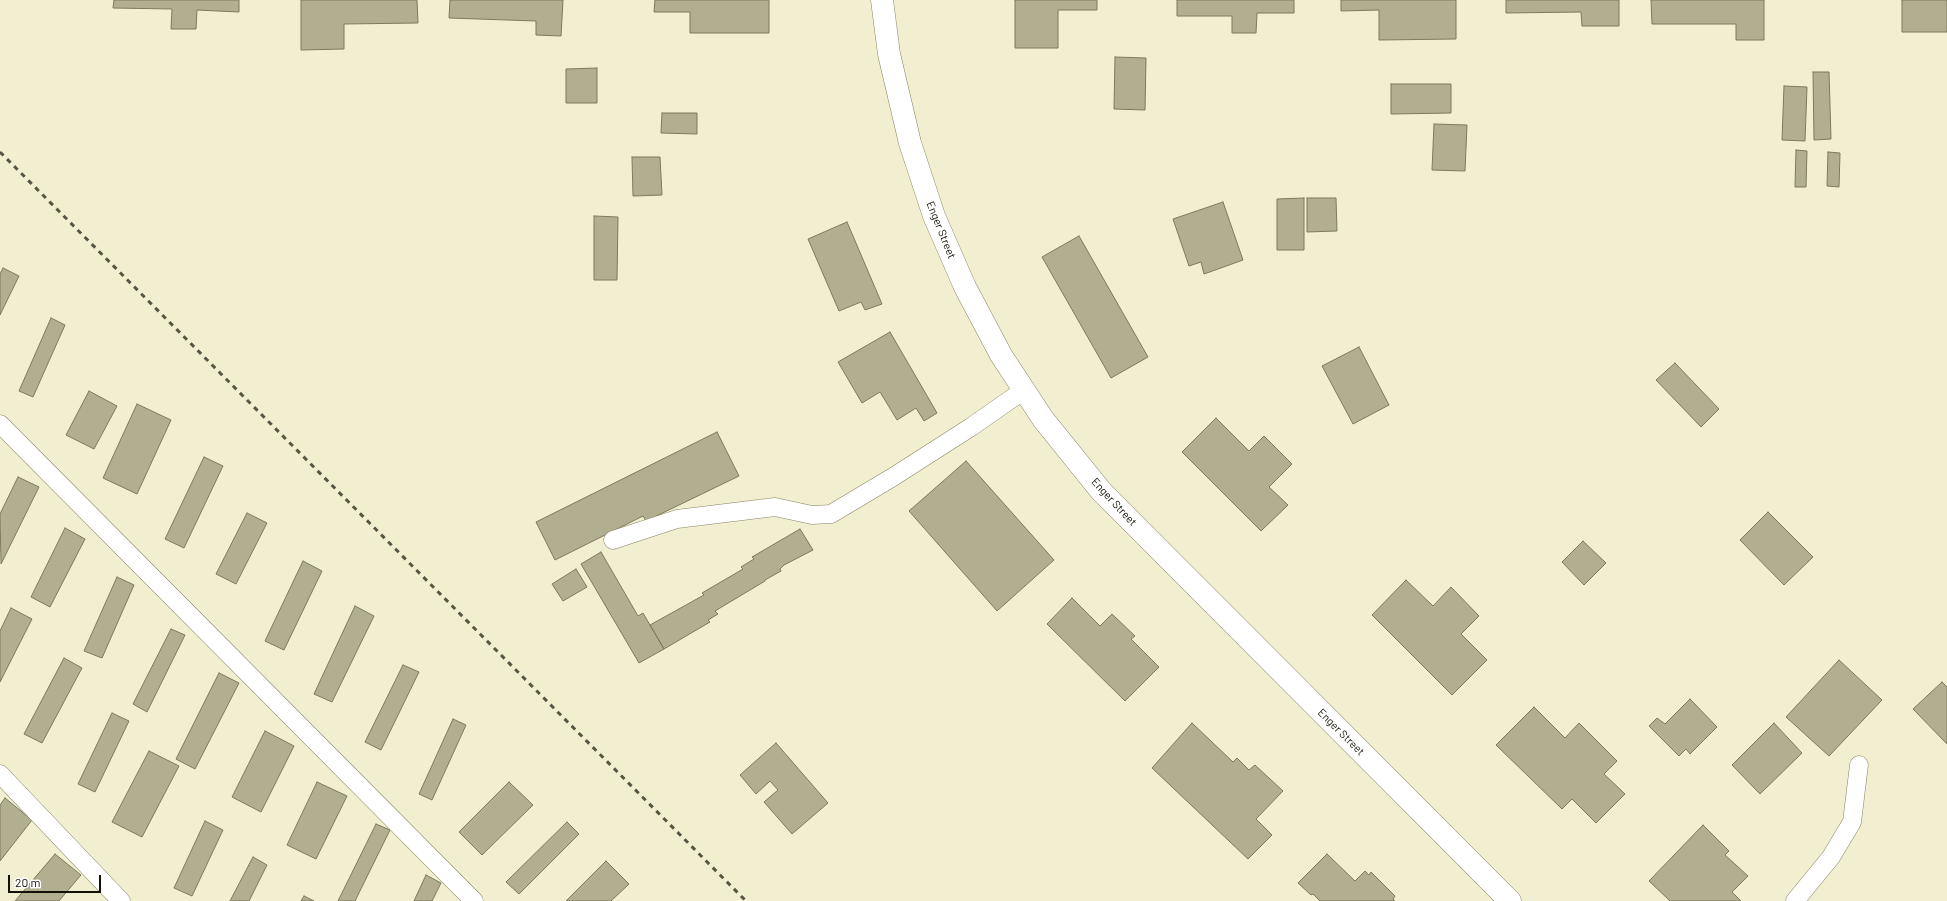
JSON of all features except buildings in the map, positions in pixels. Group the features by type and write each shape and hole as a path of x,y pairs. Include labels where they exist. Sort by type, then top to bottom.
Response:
{"street":[{"name":"Enger Street","path":"882,0 889,54 910,143 934,216 965,287 1001,355 1043,419 1101,491 1510,901"}],"lane":[{"path":"613,540 677,519 699,516 775,507 812,515 831,514 893,477 971,427 1024,390"},
{"path":"0,424 474,901"},
{"path":"1795,901 1832,857 1852,822 1859,764"},
{"path":"0,774 121,901"}],"railway":[{"path":"0,152 746,901"}]}
